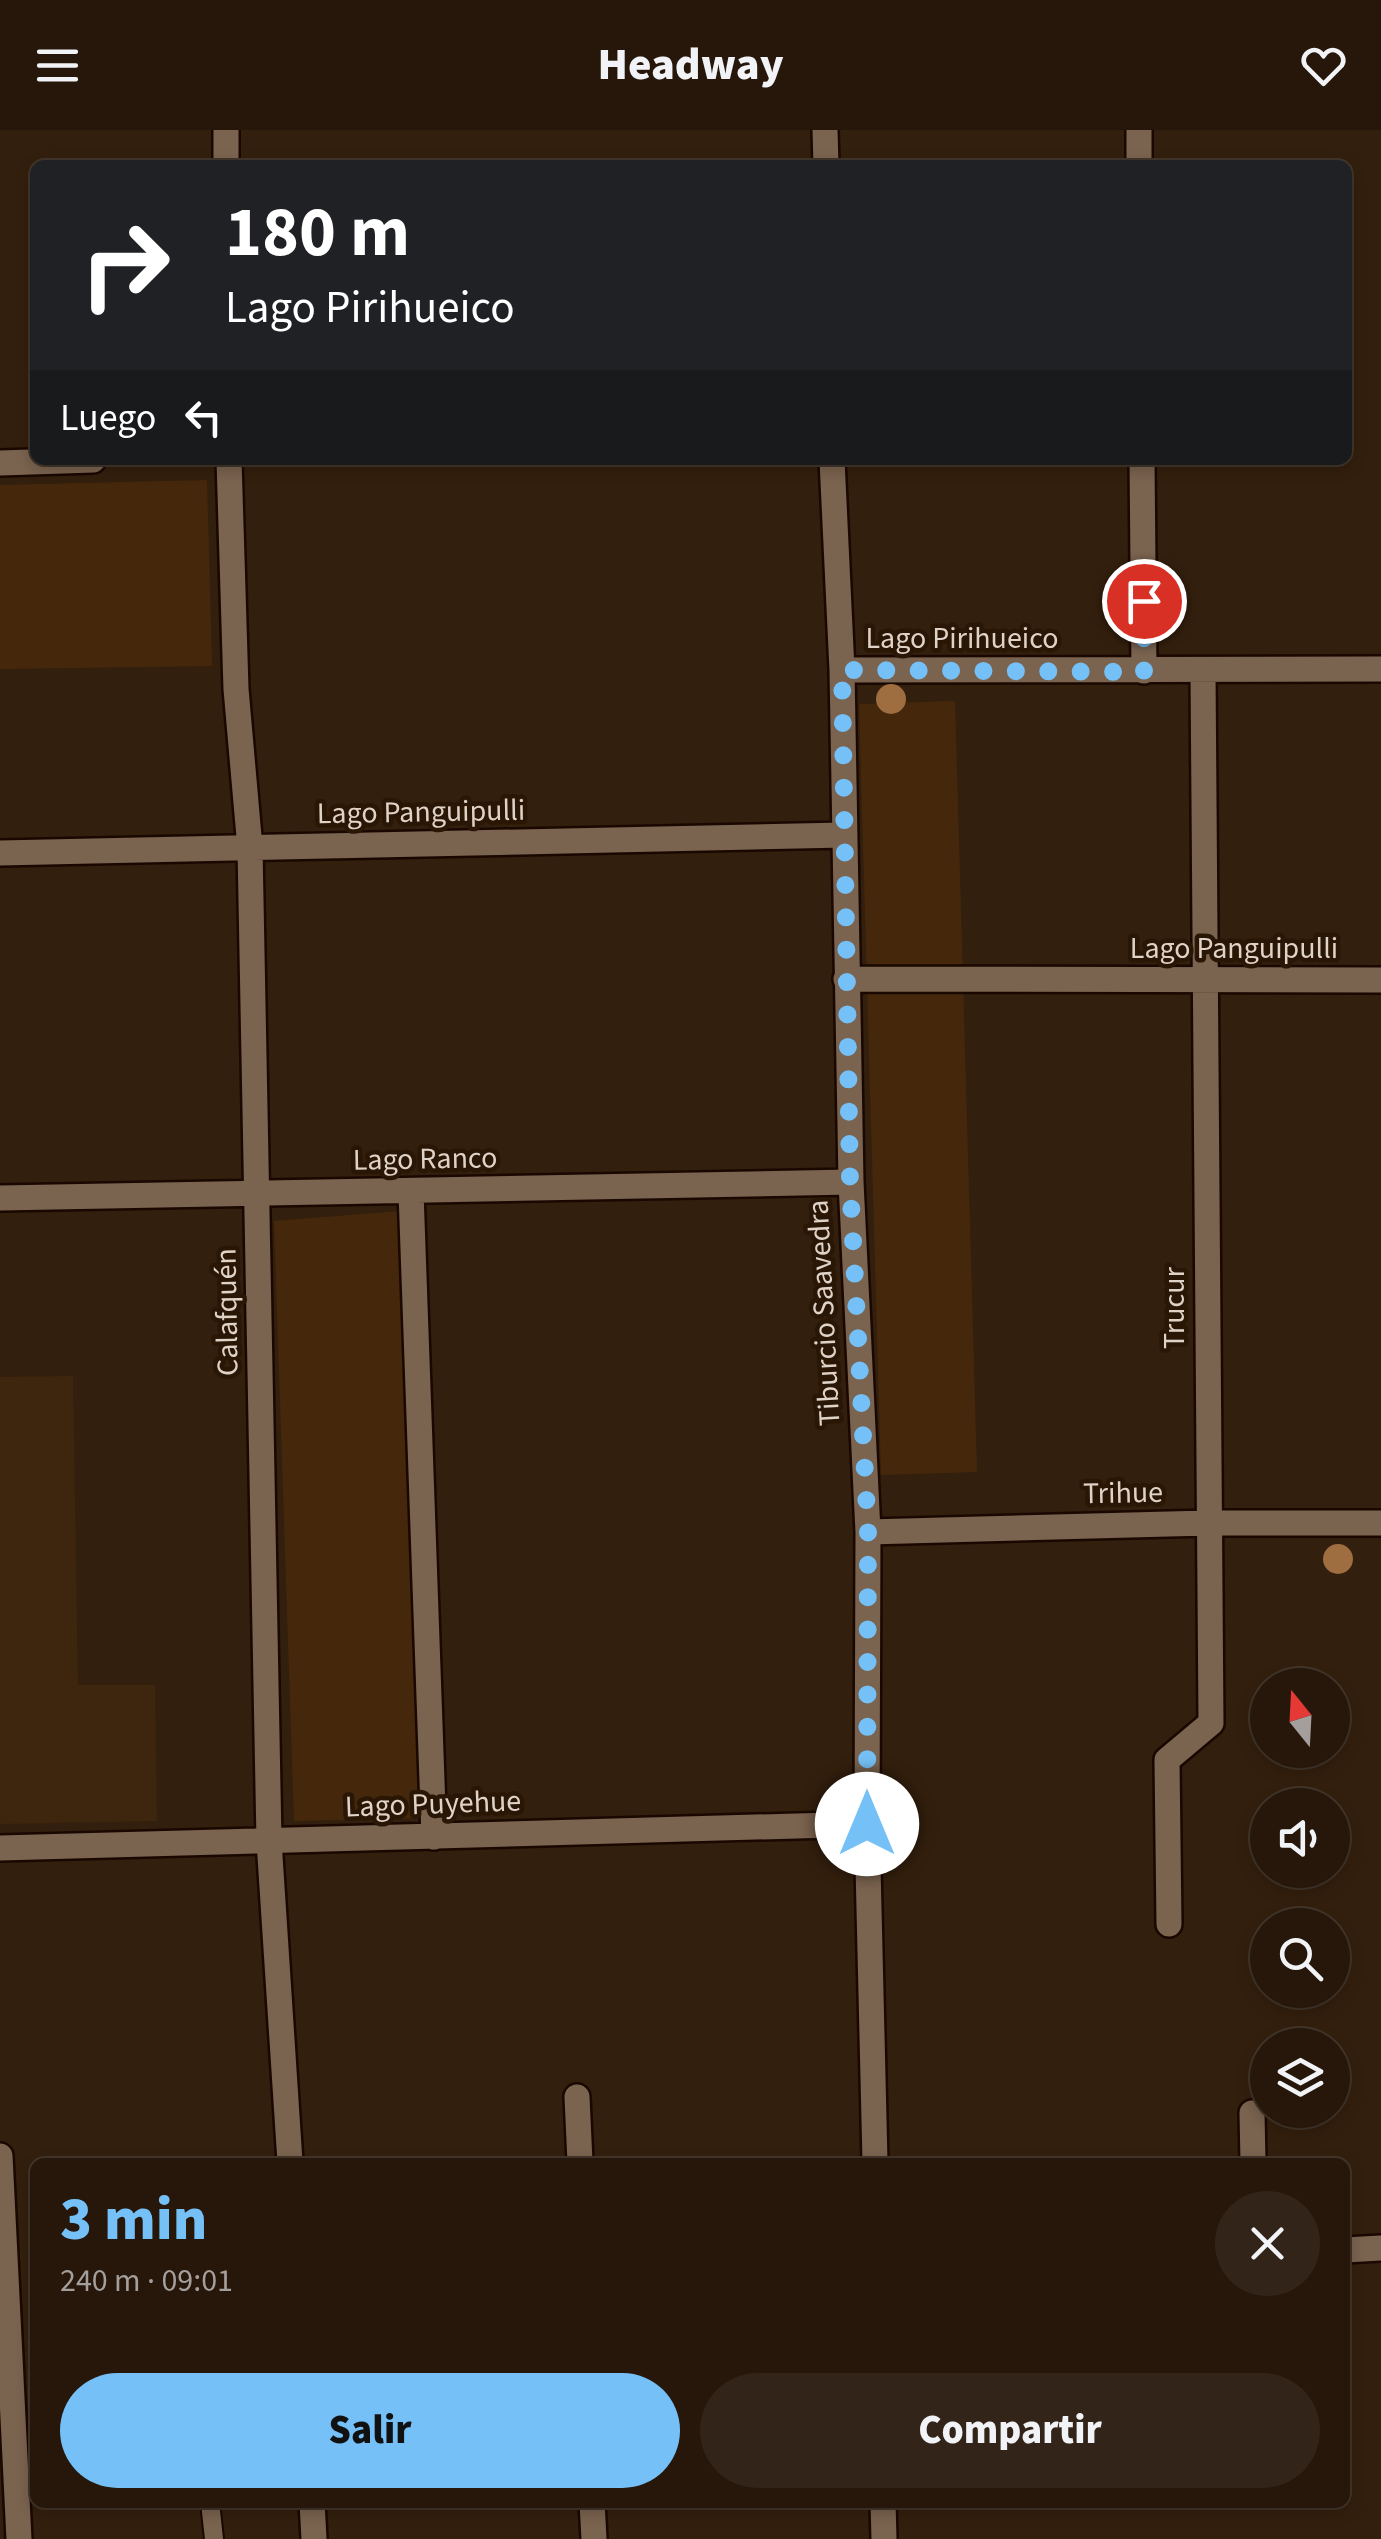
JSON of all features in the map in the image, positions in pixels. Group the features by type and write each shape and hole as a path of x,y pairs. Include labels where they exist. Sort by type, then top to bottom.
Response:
{"street":[{"path":"226,130 226,160"},
{"path":"825,130 826,160"},
{"path":"1139,130 1139,160"},
{"path":"0,463 30,462"},
{"name":"Calafquén","path":"229,465 236,688 250,848 269,1841 290,2158"},
{"name":"Tiburcio Saavedra","path":"832,465 842,670 850,1182 868,1532 867,1824 875,2158"},
{"path":"1142,465 1144,672"},
{"name":"Lago Pirihueico","path":"842,670 1381,669"},
{"name":"Trucur","path":"1169,1924 1167,1760 1212,1724 1203,671"},
{"name":"Lago Panguipulli","path":"0,853 844,835"},
{"name":"Lago Panguipulli","path":"846,979 1381,980"},
{"name":"Lago Ranco","path":"0,1198 850,1182"},
{"path":"411,1192 434,1837"},
{"name":"Trihue","path":"868,1532 1381,1522"},
{"name":"Lago Puyehue","path":"0,1848 867,1824"},
{"path":"578,2098 580,2158"},
{"path":"1252,2128 1252,2158"},
{"path":"0,2156 19,2539"},
{"path":"1350,2250 1381,2248"},
{"path":"312,2508 314,2539"},
{"path":"592,2508 594,2539"},
{"path":"883,2508 884,2539"}],"lane":[{"path":"211,2508 214,2539"}],"shaded area":[{"path":"207,480 212,666 0,669 0,485"},
{"path":"955,701 977,1472 881,1475 859,704"},
{"path":"401,1211 423,1818 294,1821 274,1221"},
{"path":"73,1376 78,1685 155,1685 157,1821 0,1824 0,1377"}],"route":[{"path":"867,1824 868,1532 850,1182 842,670 1144,672 1144,601"}]}
